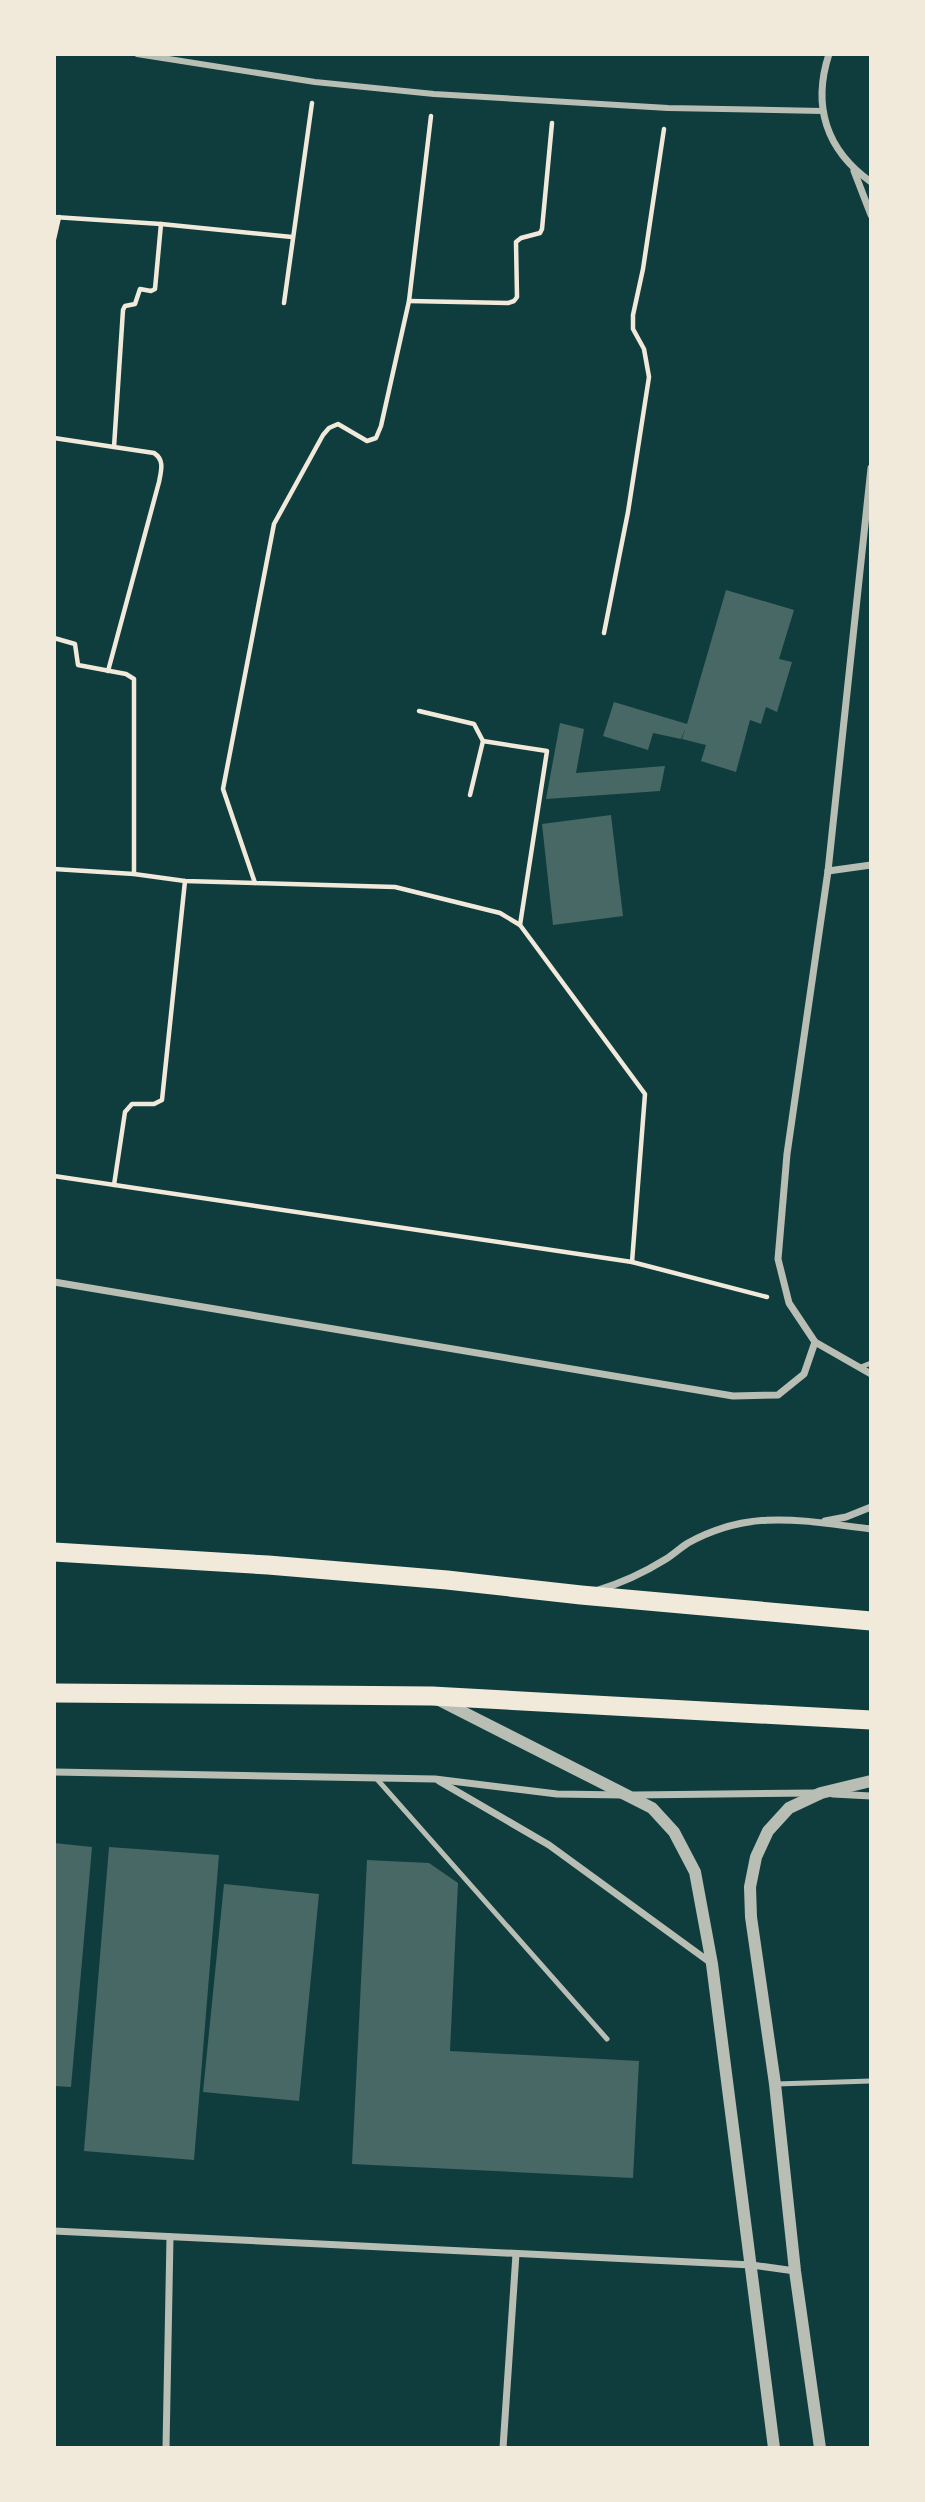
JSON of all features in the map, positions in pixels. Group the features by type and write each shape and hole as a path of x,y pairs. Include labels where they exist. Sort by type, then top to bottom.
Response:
{"highway":[{"path":"54,1552 282,1566 871,1621"},
{"path":"54,1693 432,1696 871,1720"}],"street":[{"path":"137,54 315,82 434,94 668,108 822,111"},
{"path":"829,54 821,77 822,111 833,143 854,170 871,182"},
{"path":"854,170 871,215"},
{"path":"871,468 828,871 787,1154 778,1259 789,1303 815,1342 871,1374"},
{"path":"828,871 871,865"},
{"path":"54,1282 733,1396 778,1395 804,1374 815,1342"},
{"path":"818,1523 846,1517 871,1507"},
{"path":"581,1595 626,1580 668,1558 686,1544 729,1525 774,1518 871,1528"},
{"path":"432,1696 652,1808 674,1832 695,1872 712,1965 774,2448"},
{"path":"54,1772 435,1779 557,1794 821,1793 871,1796"},
{"path":"435,1779 549,1845 712,1965"},
{"path":"820,2448 795,2271 775,2084 751,1917 750,1887 756,1857 768,1830 789,1808 821,1793 871,1781"},
{"path":"54,2231 752,2265 795,2271"},
{"path":"166,2448 170,2238"},
{"path":"503,2448 516,2254"}],"lane":[{"path":"861,1367 871,1363"},
{"path":"376,1778 607,2039"},
{"path":"775,2084 871,2081"}],"path":[{"path":"284,303 315,82"},
{"path":"255,883 223,789 274,524 329,428 338,424 367,441 376,438 381,426 409,301 434,94"},
{"path":"409,301 508,303 517,297 516,242 540,233 542,229 554,100"},
{"path":"604,633 628,512 649,377 644,349 633,329 633,316 668,108"},
{"path":"54,239 56,217 292,237"},
{"path":"114,447 123,310 125,306 135,304 140,289 155,289 161,224"},
{"path":"54,438 155,453 160,456 162,463 108,671"},
{"path":"54,638 75,644 78,666 126,674 134,679 134,874"},
{"path":"419,711 474,724 483,741 470,795"},
{"path":"483,741 547,751 520,925"},
{"path":"54,869 134,874 185,881 395,887 500,914 520,925 645,1094 632,1262"},
{"path":"114,1185 125,1112 132,1104 154,1104 162,1100 185,881"},
{"path":"54,1176 632,1262 789,1303"}],"building":[{"path":"726,590 794,610 779,659 792,662 777,712 766,707 761,724 750,720 736,772 701,761 706,745 682,739 685,729 681,739 653,733 648,750 603,736 614,702 687,724"},
{"path":"560,723 584,729 576,773 665,766 660,791 546,799"},
{"path":"611,815 623,916 553,925 542,824"},
{"path":"54,1843 92,1847 71,2087 54,2086"},
{"path":"109,1847 219,1855 194,2160 84,2151"},
{"path":"367,1860 429,1863 458,1883 450,2051 639,2061 633,2178 352,2164"},
{"path":"224,1884 319,1894 299,2101 203,2092"}]}
